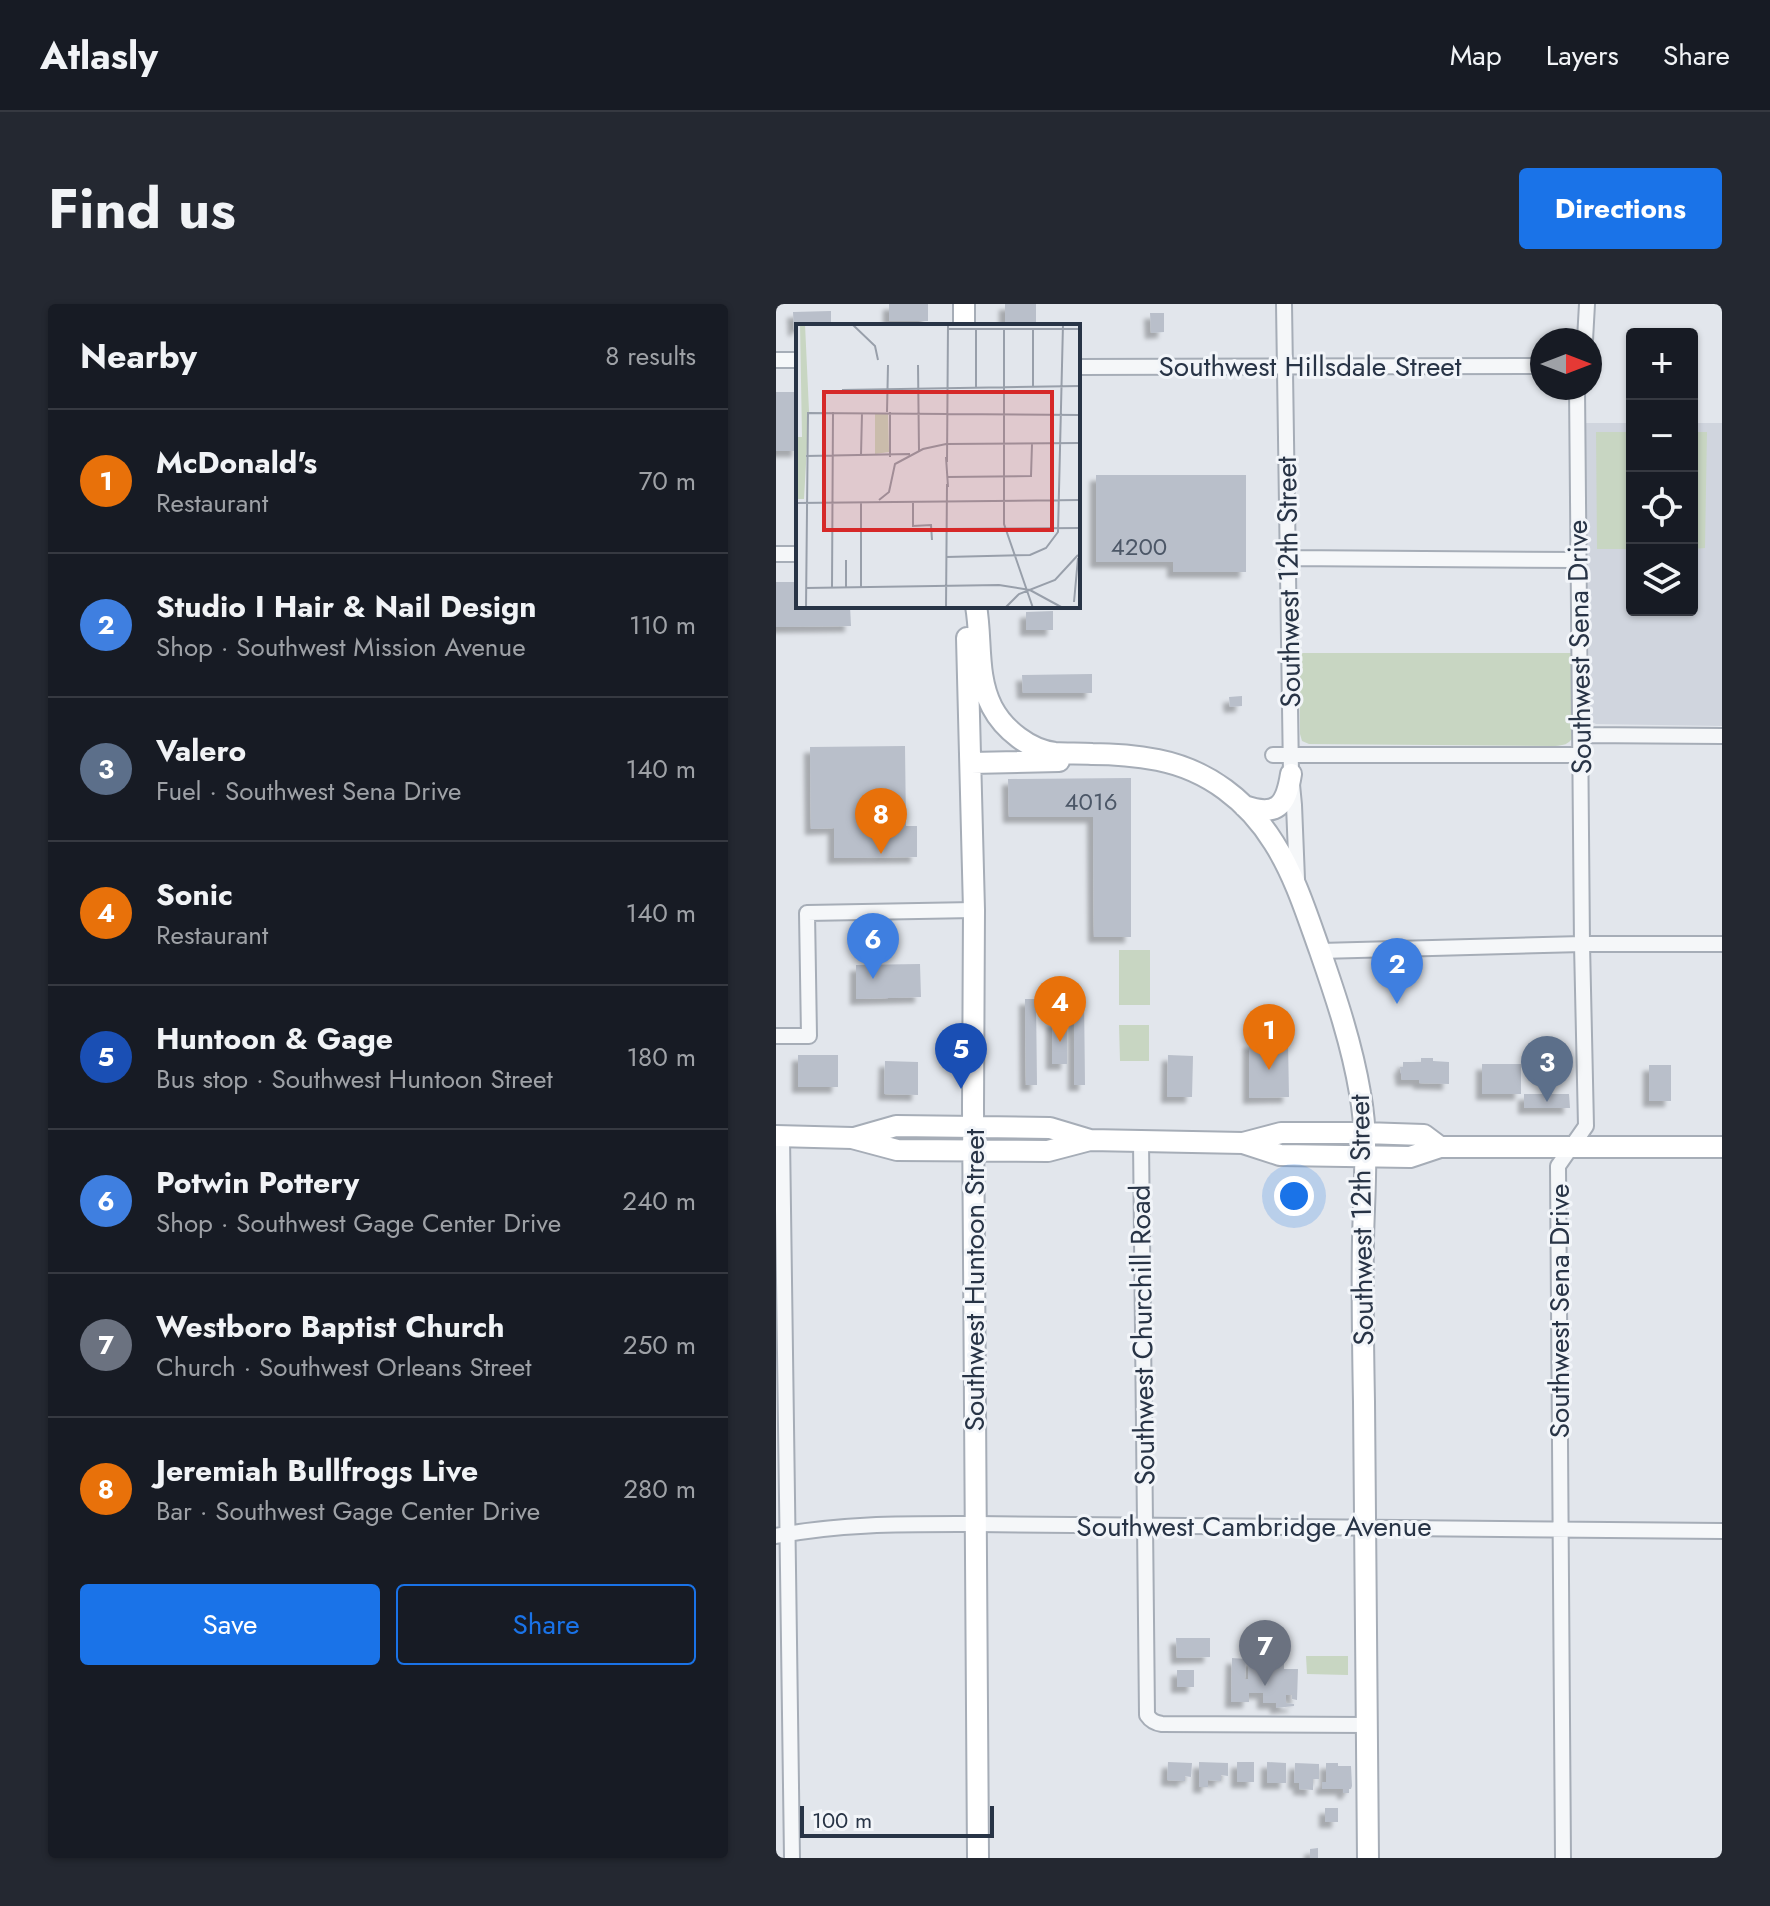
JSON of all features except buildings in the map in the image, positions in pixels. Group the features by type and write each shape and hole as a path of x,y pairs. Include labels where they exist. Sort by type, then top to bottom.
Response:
{"main road":[{"name":"Southwest Huntoon Street","path":"967,608 974,910 978,1858"},
{"path":"976,608 985,688 993,708 1024,742 1054,753 1157,759 1208,777 1228,790 1264,828 1277,847 1300,896"},
{"path":"971,763 1131,757"},
{"path":"1244,806 1262,811 1277,808 1288,791 1290,765"},
{"name":"Southwest 12th Street","path":"1300,896 1330,979 1357,1080 1364,1133 1368,1858"},
{"path":"852,1138 896,1126 1050,1128 1090,1140 1243,1143 1281,1133 1424,1135 1440,1147"},
{"path":"779,1136 852,1138 897,1150 1048,1151 1090,1140"},
{"path":"1243,1143 1280,1155 1364,1157 1410,1157 1440,1147 1722,1147"}],"street":[{"name":"Southwest 12th Street","path":"1284,304 1290,765 1300,896"},
{"path":"1586,328 1587,304"},
{"name":"Southwest Hillsdale Street","path":"1080,367 1530,366"},
{"name":"Southwest Sena Drive","path":"1563,1858 1558,1166 1586,1126 1577,400"},
{"path":"1287,558 1578,560"},
{"path":"1580,735 1722,736"},
{"path":"1273,755 1290,765 1580,755"},
{"path":"776,1036 809,1036 807,913 974,910"},
{"path":"1320,951 1582,944 1722,944"},
{"path":"779,1136 782,1535 792,1858"},
{"name":"Southwest Churchill Road","path":"1141,1141 1146,1709 1150,1719 1162,1724 1366,1725"},
{"name":"Southwest Cambridge Avenue","path":"782,1535 817,1529 976,1524 1722,1531"}],"shaded area":[{"path":"1585,423 1626,423 1626,616 1698,616 1698,423 1722,423 1722,726 1596,724 1590,716"}],"green space":[{"path":"1596,432 1626,432 1626,549 1597,549"},
{"path":"1698,432 1707,432 1705,548 1698,549"},
{"path":"1299,653 1573,653 1573,737 1566,744 1555,746 1309,744 1302,741 1300,734"},
{"path":"1119,950 1150,950 1150,1005 1119,1005"},
{"path":"1119,1025 1149,1025 1149,1061 1120,1061"},
{"path":"1306,1656 1348,1656 1348,1675 1307,1674"}],"water":[{"path":"1241,1636 1270,1636 1270,1647 1241,1646"}],"place":[{"name":"Jeremiah Bullfrogs Live","path":"881,854"},
{"name":"Potwin Pottery","path":"873,979"},
{"name":"Studio I Hair & Nail Design","path":"1397,1004"},
{"name":"Sonic","path":"1060,1042"},
{"name":"McDonald's","path":"1269,1070"},
{"name":"Huntoon & Gage","path":"961,1089"},
{"name":"Valero","path":"1547,1102"},
{"name":"Westboro Baptist Church","path":"1265,1686"}]}
